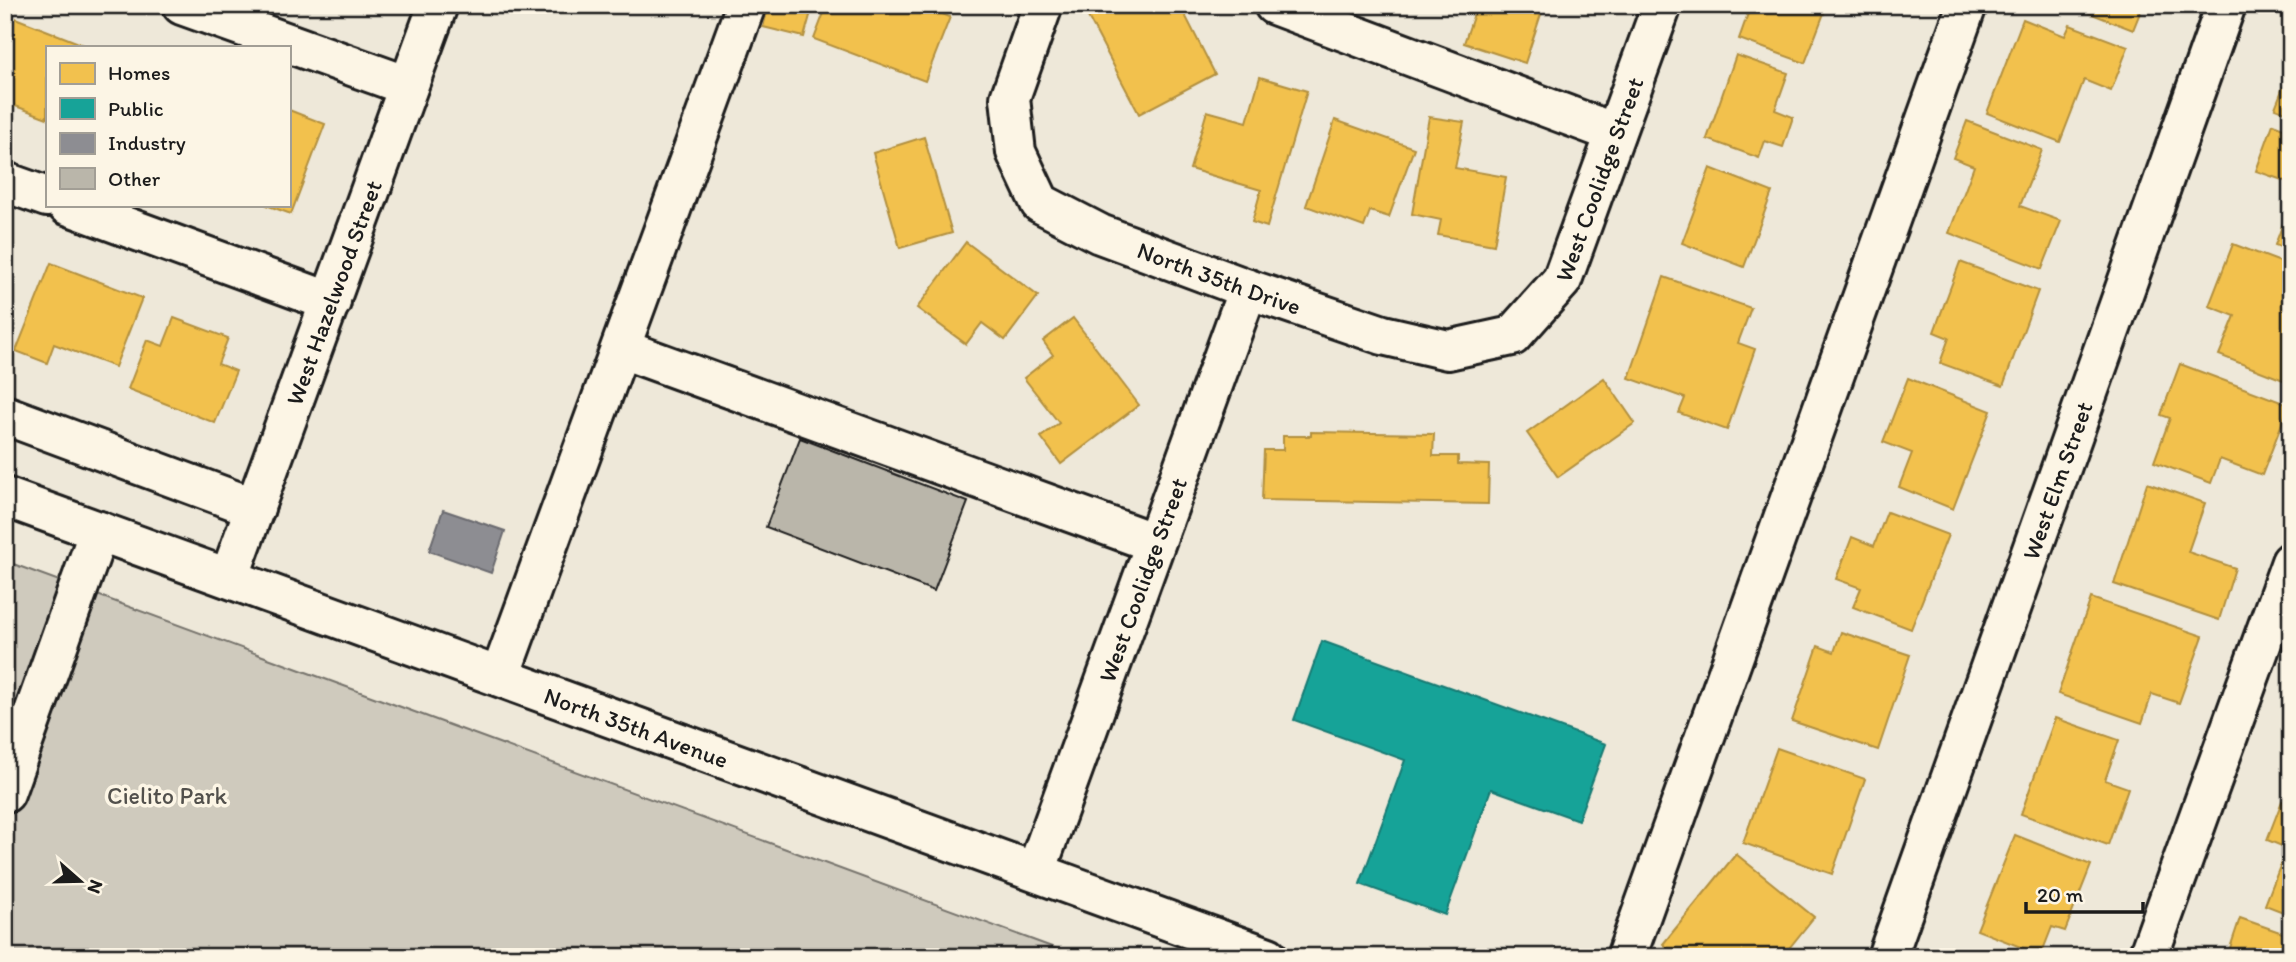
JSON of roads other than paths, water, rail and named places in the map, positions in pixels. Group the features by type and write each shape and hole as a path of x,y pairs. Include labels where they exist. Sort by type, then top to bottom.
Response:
{"street":[{"name":"West Hazelwood Street","path":"229,578 438,5"},
{"path":"500,676 746,5"},
{"name":"North 35th Drive","path":"1043,5 1010,99 1016,152 1040,203 1100,234 1383,335 1448,350 1512,336"},
{"path":"1274,5 1349,18 1615,133"},
{"name":"West Coolidge Street","path":"1512,336 1562,280 1662,5"},
{"path":"1626,957 1968,5"},
{"name":"West Elm Street","path":"1886,957 2227,5"},
{"path":"195,8 408,86"},
{"path":"5,182 46,197"},
{"path":"70,206 331,303"},
{"name":"West Coolidge Street","path":"1037,871 1248,289"},
{"path":"622,349 1155,543"},
{"path":"5,415 254,508"},
{"name":"North 35th Avenue","path":"5,497 1268,957"},
{"path":"5,793 99,531"},
{"path":"2148,957 2291,562"}],"park label":[{"name":"Cielito Park","path":"167,795"}]}
